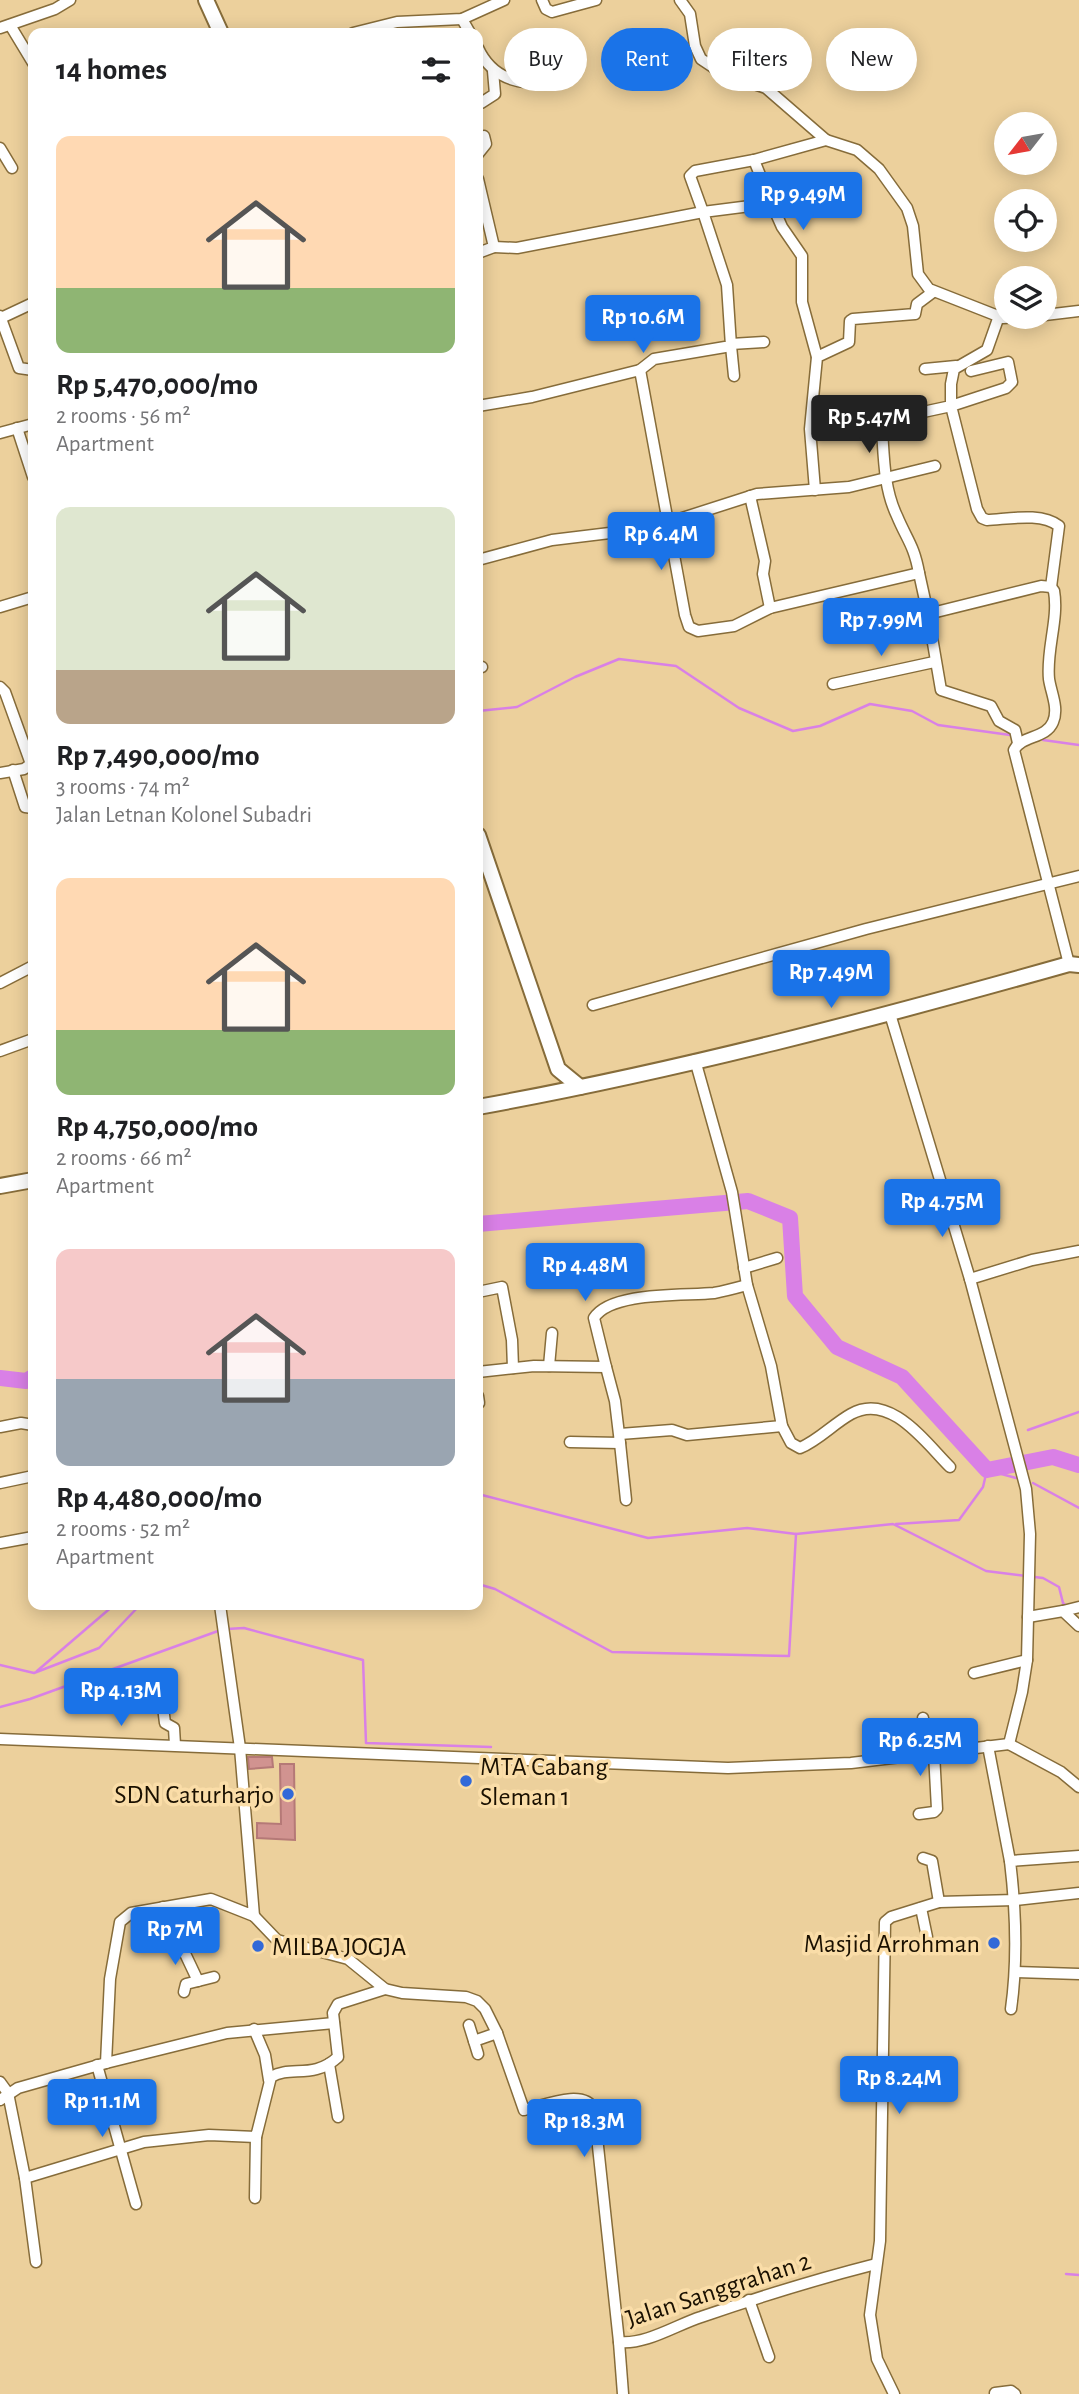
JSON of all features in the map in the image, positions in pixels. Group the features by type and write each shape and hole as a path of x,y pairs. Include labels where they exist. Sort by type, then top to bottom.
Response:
{"main road":[{"path":"206,0 219,28"},
{"path":"483,854 558,1069 559,1092"},
{"path":"483,1106 559,1092 890,1014 1074,965"},
{"path":"558,1069 580,1087"},
{"path":"0,1186 28,1181"}],"street":[{"path":"28,55 4,24 55,9 70,0"},
{"path":"373,28 397,22 462,19 484,4 504,0"},
{"path":"542,0 546,9 552,12 596,0"},
{"path":"680,0 690,14 695,46 701,59 722,73 766,88 825,140 866,156 893,187 911,219 918,274 933,292 994,314"},
{"path":"462,19 467,28"},
{"path":"483,59 493,71 504,76"},
{"path":"483,102 495,94 493,71"},
{"path":"483,147 484,136"},
{"path":"734,376 727,285 691,174 825,140"},
{"path":"0,148 12,168"},
{"path":"754,160 782,227 802,256 802,302 817,357 810,429 815,490"},
{"path":"483,200 494,247"},
{"path":"483,251 494,247 517,248 703,212 758,205 770,200"},
{"path":"817,357 849,342 850,321 853,319 915,314 917,304 933,292"},
{"path":"28,305 0,317 19,368 28,369"},
{"path":"1057,314 1079,311"},
{"path":"925,369 956,366 987,351 995,329"},
{"path":"483,405 532,397 640,370 654,359 764,342"},
{"path":"900,417 951,406 1011,386 1008,362 971,372"},
{"path":"956,366 951,384 951,406 977,509 982,518 1025,517 1052,521 1059,526 1051,587 1055,595 1049,673 1056,708 1053,723 1038,735 1018,743 1014,750 1048,886 1074,965"},
{"path":"640,370 666,523 685,615 692,629 708,631 734,626 770,608 919,573"},
{"path":"0,433 28,425"},
{"path":"17,428 28,462"},
{"path":"882,429 886,480 897,518 911,541 929,614 934,662 941,690 991,706 999,722 1015,730 1018,743"},
{"path":"483,559 552,540 617,533 666,523 750,496 886,480 935,466"},
{"path":"750,496 765,561 763,574 770,608"},
{"path":"929,614 1041,586 1051,587"},
{"path":"0,607 28,599"},
{"path":"833,684 934,662"},
{"path":"0,687 5,692 28,756"},
{"path":"0,773 28,766"},
{"path":"13,771 25,807 28,807"},
{"path":"593,1005 866,929 1048,886 1079,876"},
{"path":"0,983 28,969"},
{"path":"890,1014 970,1279 1023,1475 1030,1534 1027,1660 1009,1744"},
{"path":"0,1051 28,1041"},
{"path":"695,1060 732,1192 747,1285 771,1366 782,1426 793,1446 800,1448 851,1414 877,1407 894,1413 950,1466"},
{"path":"970,1279 1032,1260 1079,1251"},
{"path":"744,1268 777,1258"},
{"path":"626,1500 620,1439 594,1318 598,1311 619,1301 711,1293 747,1285"},
{"path":"483,1291 502,1287 512,1340 513,1368"},
{"path":"549,1366 552,1332"},
{"path":"483,1371 549,1366 606,1367"},
{"path":"0,1427 28,1424"},
{"path":"570,1442 620,1439 673,1430 687,1435 782,1426"},
{"path":"0,1483 28,1477"},
{"path":"0,1544 28,1537"},
{"path":"1028,1616 1079,1607"},
{"path":"221,1610 240,1748 254,1916"},
{"path":"1063,1611 1079,1626"},
{"path":"974,1673 1027,1660"},
{"path":"162,1699 165,1723 174,1728 174,1745"},
{"path":"919,1814 937,1809 923,1718"},
{"path":"0,1739 728,1768 851,1763 1009,1744 1061,1772 1079,1787"},
{"path":"988,1746 1010,1861 1014,1900 1016,1972 1011,2009"},
{"path":"1010,1861 1079,1856"},
{"path":"923,1858 932,1861 939,1902"},
{"path":"894,2394 877,2359 870,2309 880,2235 885,1924 891,1917 939,1902 1014,1900 1079,1893"},
{"path":"136,2204 120,2150 101,2064 110,1979 120,1922 131,1913 211,1899 254,1916 276,1940 338,1954 348,1959 385,1989"},
{"path":"163,1907 198,1980"},
{"path":"921,1908 927,1937"},
{"path":"1016,1972 1079,1974"},
{"path":"184,1992 186,1984 214,1977"},
{"path":"269,2080 279,2073 310,2071 330,2064 338,2057 333,2013 338,2004 385,1989"},
{"name":"Jalan Sanggrahan 2","path":"385,1989 402,1993 466,1997 477,2001 485,2009 497,2033 524,2110 581,2099 588,2101 594,2109 619,2342 665,2332 750,2300 876,2264"},
{"path":"4,2097 101,2064 200,2038 254,2029 334,2023"},
{"path":"468,2025 478,2054"},
{"path":"254,2029 265,2055 269,2080 256,2137 255,2198"},
{"path":"474,2041 497,2033"},
{"path":"330,2064 338,2117"},
{"path":"0,2082 25,2178 36,2262"},
{"path":"25,2178 144,2141 209,2135 256,2137"},
{"path":"750,2300 769,2357"},
{"path":"619,2342 623,2394"},
{"path":"995,2393 1012,2391 1015,2394"}],"building":[{"name":"SDN Caturharjo","path":"248,1757 272,1757 273,1767 249,1769"},
{"name":"SDN Caturharjo","path":"280,1764 294,1764 295,1840 257,1838 257,1823 281,1824"}],"waterway":[{"path":"483,710 517,707 575,677 619,659 676,666 739,708 793,731 820,726 870,704 912,711 938,725 1010,735"},
{"path":"1043,740 1079,745"},
{"path":"483,1224 748,1201 790,1218 795,1296 837,1347 902,1377 987,1470 1053,1457 1079,1465"},
{"path":"0,1378 28,1380"},
{"path":"1028,1430 1079,1412"},
{"path":"896,1524 959,1520 983,1487 987,1470 1016,1478"},
{"path":"1033,1483 1079,1508"},
{"path":"483,1495 648,1538 747,1528 796,1534"},
{"path":"483,1585 495,1589 612,1652 789,1656 796,1534 893,1524 986,1571 1043,1578 1059,1587 1063,1603 1067,1607"},
{"path":"37,1671 108,1610"},
{"path":"0,1665 34,1673 99,1648 135,1610"},
{"path":"227,1629 244,1628 363,1660 366,1743 491,1747"},
{"path":"0,1707 30,1699 218,1631"},
{"path":"1066,2274 1079,2275"}],"place":[{"name":"MTA Cabang Sleman 1","path":"466,1781"},
{"name":"SDN Caturharjo","path":"288,1794"},
{"name":"Masjid Arrohman","path":"994,1943"},
{"name":"MILBA JOGJA","path":"258,1946"}]}
